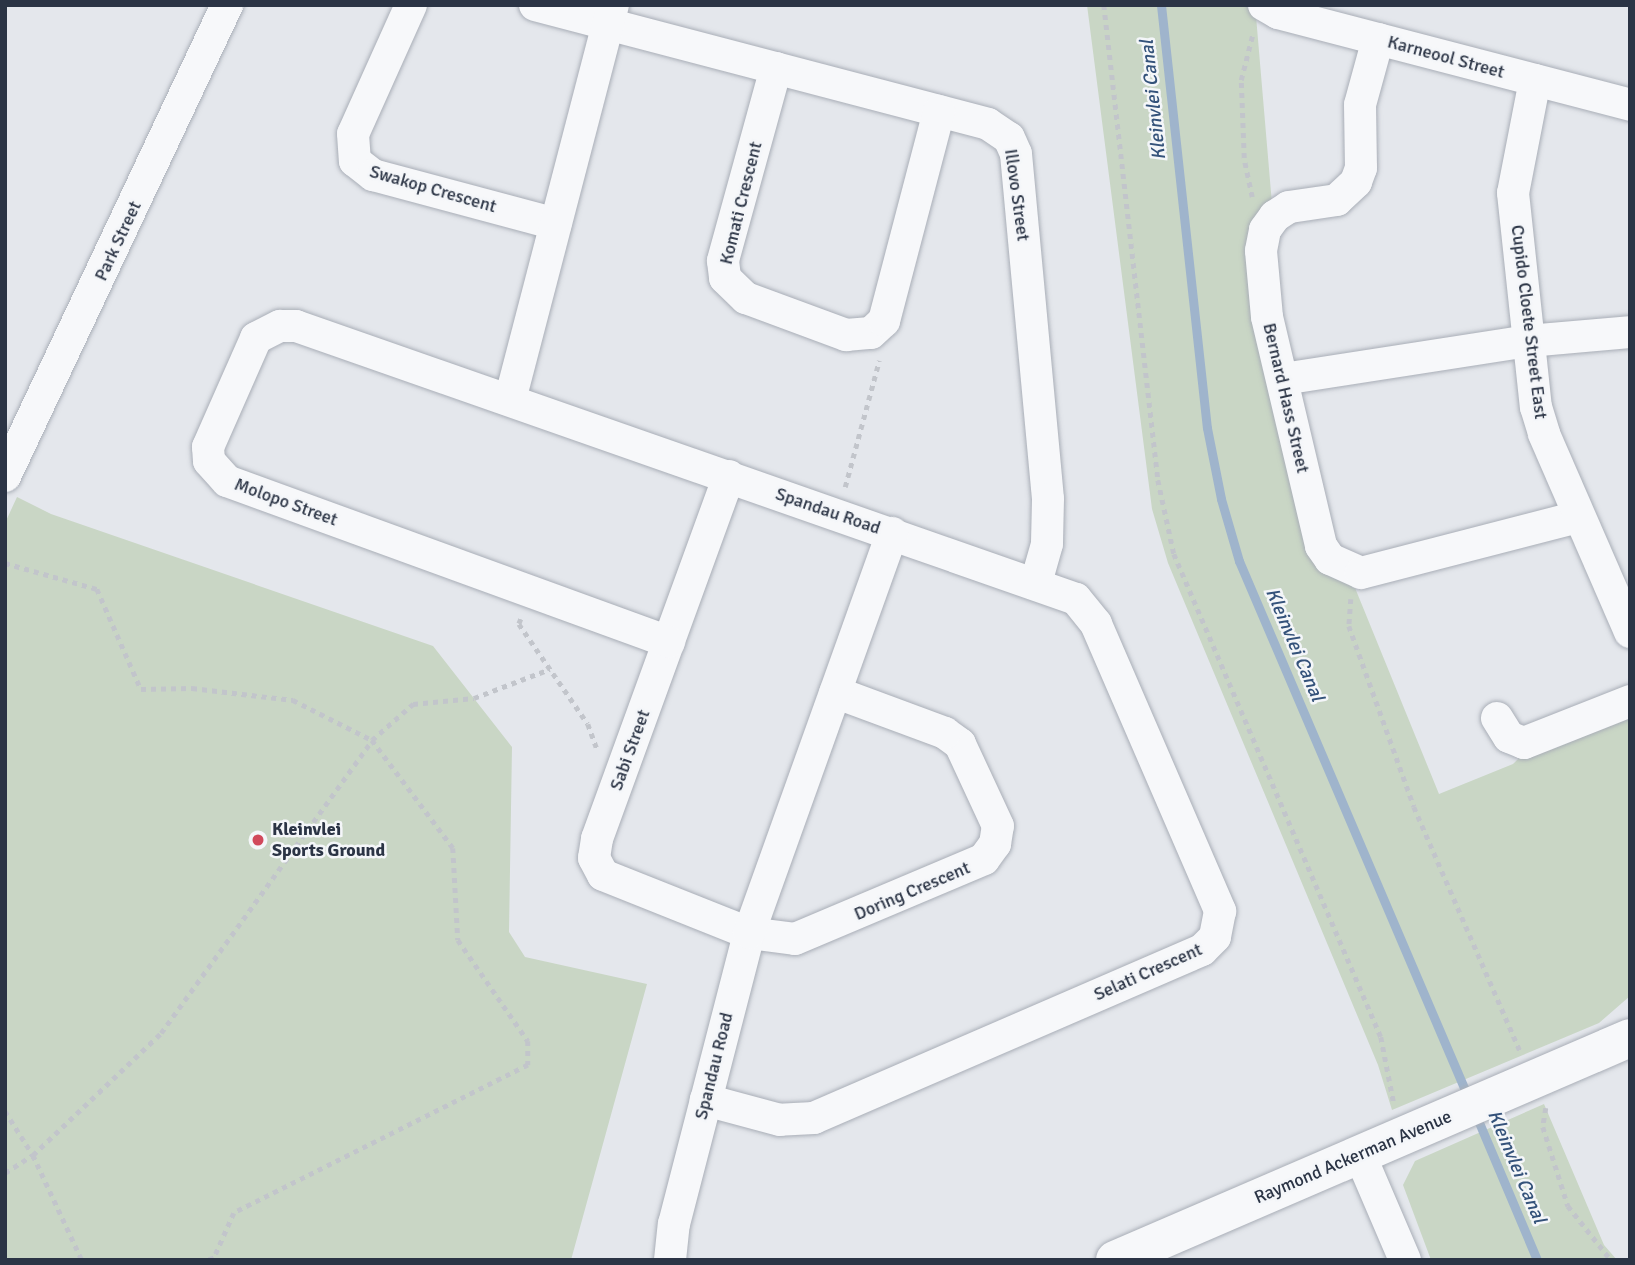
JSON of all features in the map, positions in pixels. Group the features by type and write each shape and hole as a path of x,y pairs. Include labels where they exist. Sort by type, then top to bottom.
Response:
{"street":[{"name":"Park Street","path":"5,476 226,5"},
{"name":"Swakop Crescent","path":"411,5 353,134 355,161 373,176 556,223"},
{"path":"510,400 611,15 535,5"},
{"name":"Karneool Street","path":"1271,9 1630,105"},
{"name":"Illovo Street","path":"611,15 776,68 996,127 1009,138 1016,154 1050,525 1036,583"},
{"path":"1265,230 1275,216 1289,207 1337,200 1356,182 1361,168 1360,105 1378,39"},
{"name":"Komati Crescent","path":"776,68 723,261 725,278 746,298 846,335 863,336 878,328"},
{"name":"Cupido Cloete Street East","path":"1535,80 1513,193 1528,341 1544,434 1630,632"},
{"path":"878,328 888,311 939,111"},
{"name":"Bernard Hass Street","path":"1265,230 1261,251 1267,317 1321,546 1330,559 1360,573"},
{"name":"Molopo Street","path":"510,400 296,326 280,326 256,338 213,434 209,461 227,481 669,642"},
{"path":"1283,379 1528,341 1630,332"},
{"name":"Spandau Road","path":"510,400 892,533 749,933 674,1224 670,1260"},
{"name":"Sabi Street","path":"729,476 595,848 603,875 749,933"},
{"path":"1360,573 1578,517"},
{"name":"Selati Crescent","path":"706,1100 780,1120 814,1118 1202,950 1215,937 1220,920 1217,902 1096,624 1076,599 892,533"},
{"name":"Doring Crescent","path":"749,933 782,939 809,935 976,863 995,844 996,818 954,738 835,692"},
{"path":"1497,718 1509,737 1524,743 1630,701"},
{"name":"Raymond Ackerman Avenue","path":"1115,1260 1360,1155 1407,1121 1531,1081 1630,1038"},
{"path":"1360,1155 1405,1260"}],"path":[{"path":"1104,5 1158,480 1174,554 1381,1037 1407,1121"},
{"path":"1265,230 1254,206 1244,158 1241,80 1252,34 1271,9"},
{"path":"836,514 877,372 878,328"},
{"path":"5,563 97,589 141,689 192,688 293,700 372,740 453,848 458,940 528,1041 528,1065 234,1213 214,1258 208,1260"},
{"path":"1360,573 1351,591 1349,626 1414,807 1531,1081 1568,1206 1611,1260"},
{"path":"529,591 519,624 588,724 614,793"},
{"path":"5,1174 33,1155 161,1033 372,740 413,704 474,698 550,669"},
{"path":"5,1111 33,1155 82,1260"}],"green space":[{"path":"1087,5 1245,5 1256,16 1272,204 1263,362 1439,794 1513,764 1530,747 1630,711 1630,996 1599,1023 1392,1110 1378,1065 1168,563 1152,509"},
{"name":"Kleinvlei Sports Ground","path":"17,497 51,514 433,646 512,747 509,932 525,957 647,984 571,1260 5,1260 5,523"},
{"path":"1544,1104 1604,1245 1617,1260 1431,1260 1403,1185 1415,1161"}],"waterway":[{"name":"Kleinvlei Canal","path":"1161,5 1207,428 1221,499 1239,561 1468,1097"},
{"name":"Kleinvlei Canal","path":"1475,1113 1537,1260"}],"place":[{"name":"Kleinvlei Sports Ground","path":"258,840"}]}
